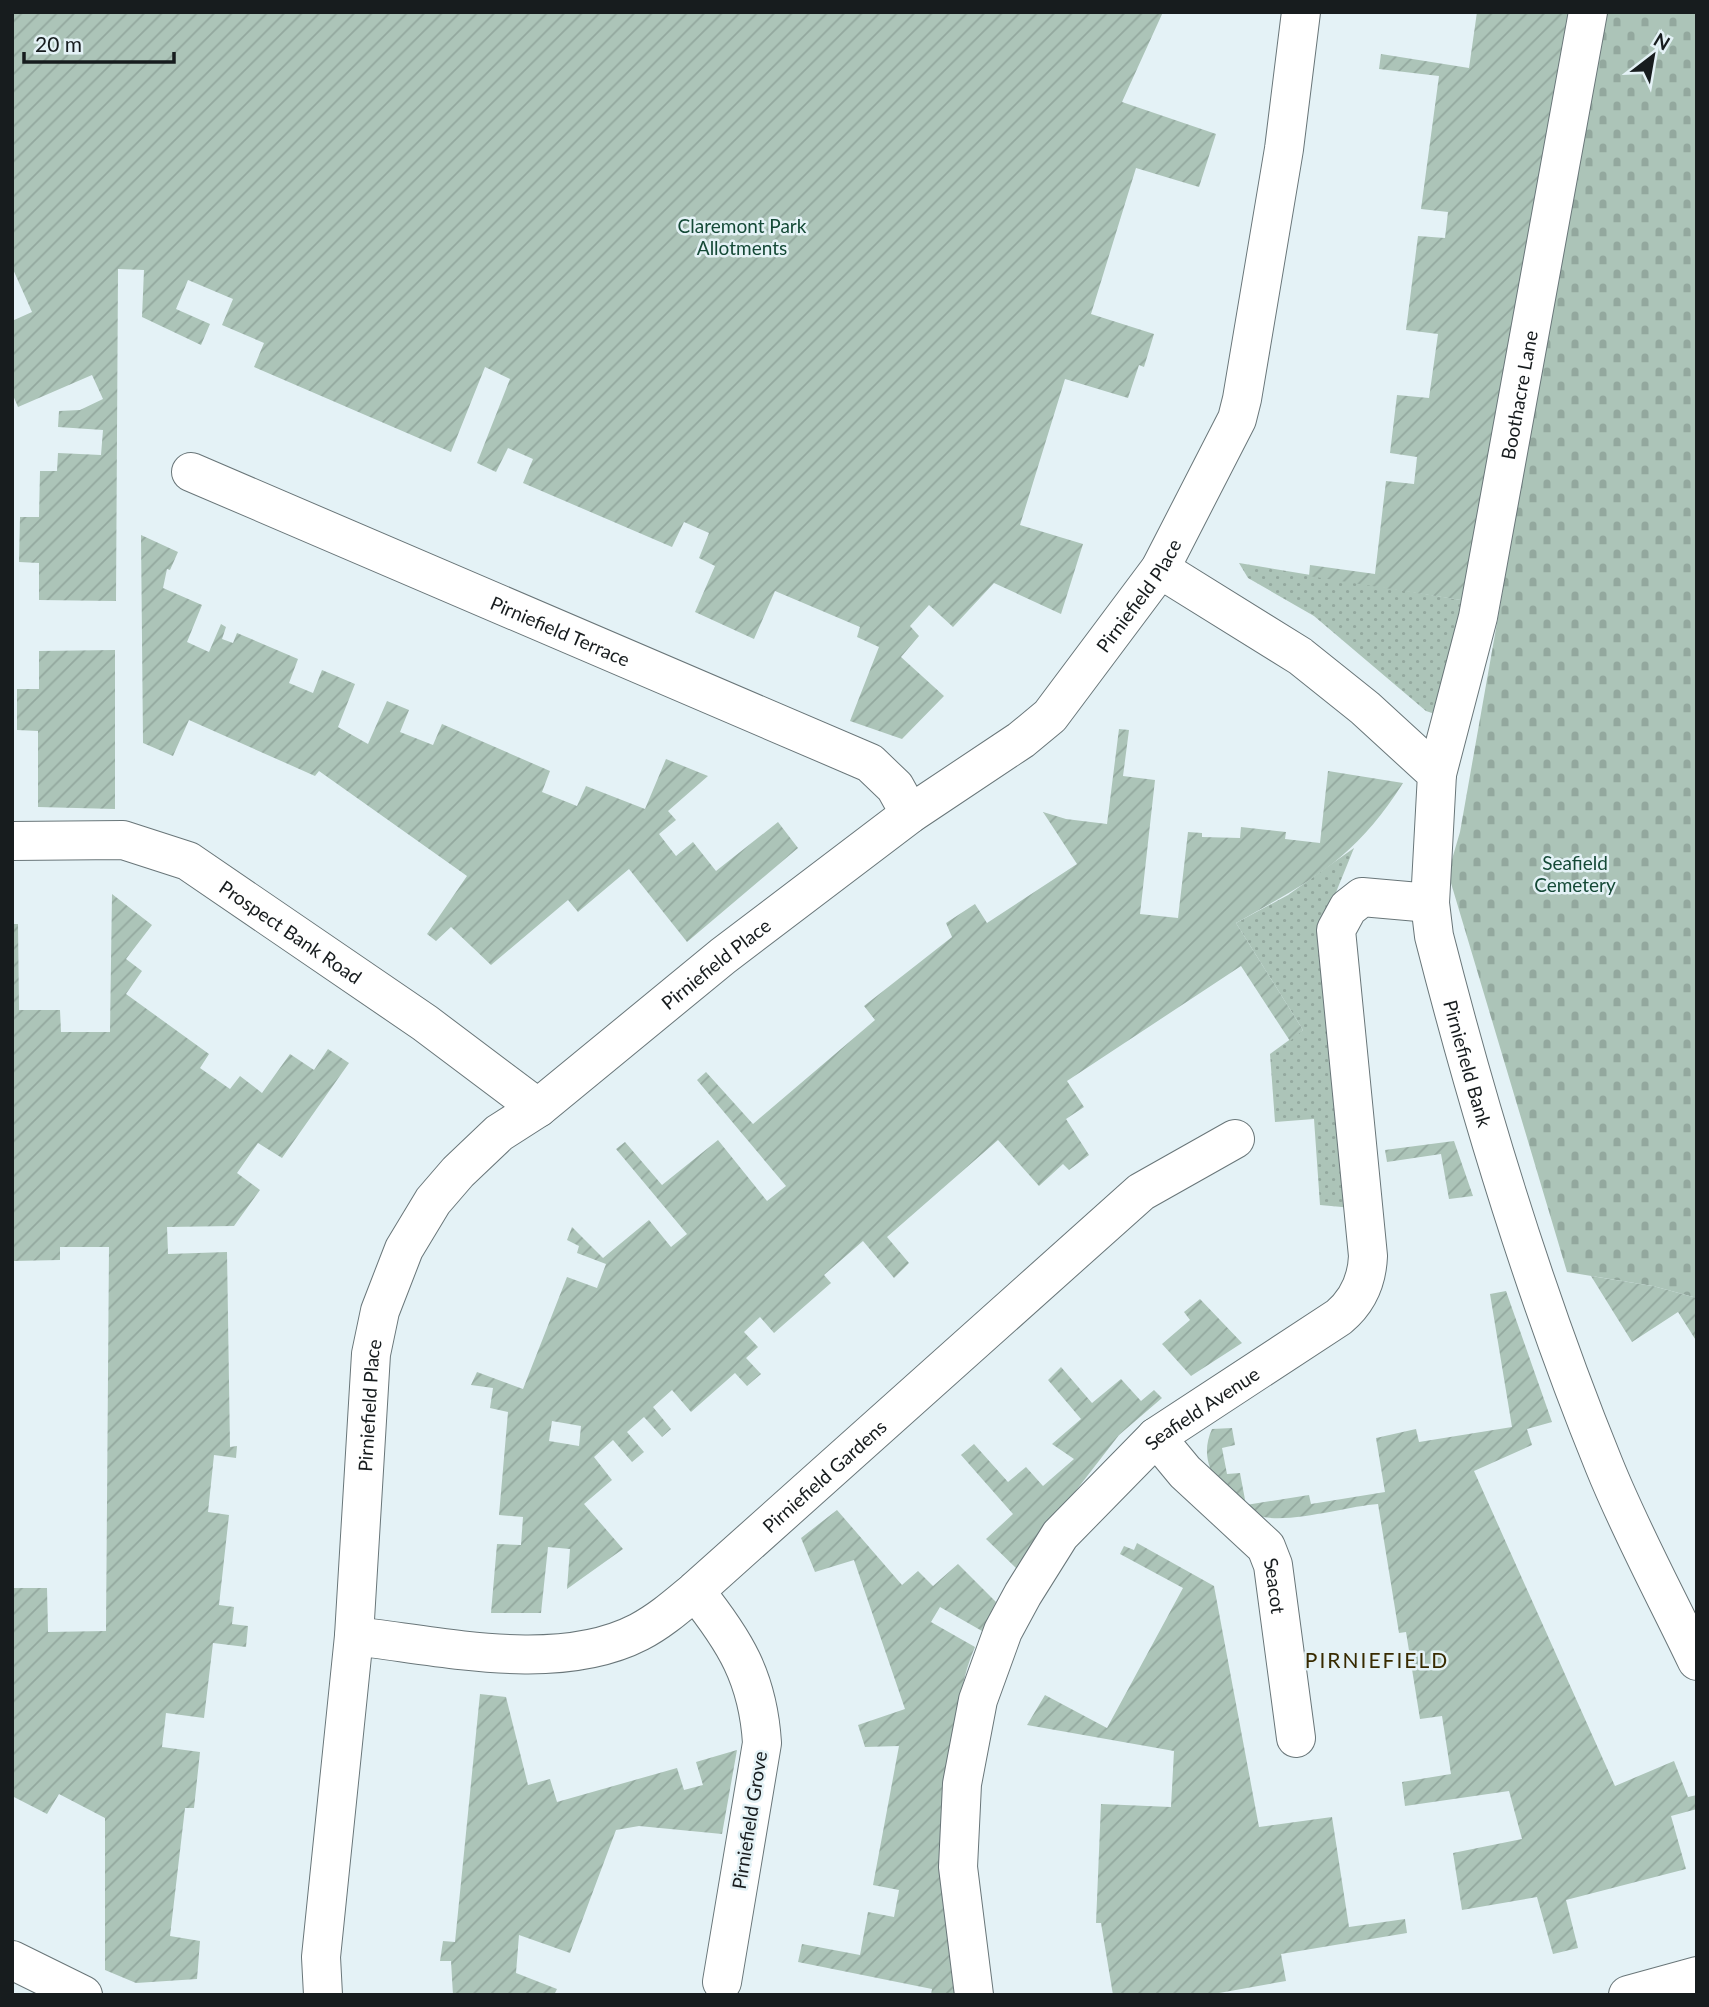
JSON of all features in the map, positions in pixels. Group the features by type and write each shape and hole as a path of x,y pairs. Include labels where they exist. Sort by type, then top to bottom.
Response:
{"street":[{"name":"Pirniefield Place","path":"323,1995 321,1957 354,1636 371,1354 391,1277 417,1227 458,1172 499,1133 538,1108 723,956 910,814 1051,716 1160,569 1237,419 1284,149 1301,12"},
{"name":"Boothacre Lane","path":"1437,774 1478,617 1588,12"},
{"name":"Pirniefield Terrace","path":"191,472 870,763 895,787 910,814"},
{"path":"1160,569 1300,656 1365,708 1437,774"},
{"name":"Pirniefield Bank","path":"1437,774 1430,903 1444,975 1503,1183 1550,1328 1605,1468 1697,1661"},
{"name":"Prospect Bank Road","path":"12,841 123,840 188,861 404,1008 538,1108"},
{"name":"Seafield Avenue","path":"974,1995 959,1881 959,1826 971,1729 988,1671 1023,1594 1060,1535 1156,1437 1339,1317 1361,1290 1368,1256 1336,930 1348,908 1362,897 1430,903"},
{"name":"Pirniefield Gardens","path":"354,1636 525,1655 573,1654 637,1633 660,1620 695,1591 1141,1192 1235,1139"},
{"name":"Seacot","path":"1156,1437 1185,1472 1266,1547 1273,1565 1296,1738"},
{"name":"Pirniefield Grove","path":"695,1591 728,1634 745,1663 761,1722 762,1743 722,1982"},
{"path":"12,1960 83,1995"},
{"path":"1628,1995 1697,1976"}],"green space":[{"name":"Claremont Park Allotments","path":"12,12 1163,12 1122,102 1216,134 1199,187 1136,168 1091,314 1154,334 1144,367 1139,365 1128,398 1065,379 1020,525 1083,544 1061,614 994,583 953,627 929,605 910,626 919,636 901,657 944,696 902,739 850,721 879,647 857,637 860,627 775,591 754,639 695,612 715,566 699,558 709,533 684,522 672,547 523,483 533,459 508,448 496,472 477,463 510,379 485,367 451,452 254,367 264,343 222,325 233,299 188,280 176,309 210,324 201,345 142,317 144,270 118,269 116,601 39,600 39,563 19,562 20,517 39,517 40,471 57,471 58,453 101,455 103,430 58,427 59,411 80,410 103,399 92,375 18,407 12,393 12,321 32,312 12,267"},
{"path":"1477,12 1574,12 1467,601 1309,576 1310,565 1375,574 1386,481 1414,484 1417,457 1390,453 1397,395 1429,398 1438,334 1406,330 1418,236 1445,238 1448,212 1421,209 1439,76 1379,69 1381,54 1469,68"},
{"name":"Seafield Cemetery","path":"1605,12 1697,12 1697,1298 1653,1286 1567,1272 1448,873 1460,832"},
{"path":"141,535 178,552 170,570 167,569 163,588 202,605 187,642 209,652 221,624 226,627 222,639 233,643 237,633 298,659 289,683 313,693 322,670 355,684 338,727 368,744 387,701 409,710 400,732 433,745 442,724 550,771 542,792 577,806 586,786 645,809 666,759 708,776 668,811 676,820 659,834 676,856 693,842 716,871 778,822 798,848 687,942 629,869 578,912 568,900 491,965 451,927 436,941 427,934 467,876 319,771 315,776 189,720 173,756 143,743"},
{"path":"1239,563 1467,601 1435,714 1426,711 1314,616 1248,578"},
{"path":"115,650 115,809 38,807 38,731 17,730 17,689 39,689 39,651"},
{"path":"1119,729 1129,730 1123,776 1155,780 1140,914 1178,918 1188,832 1202,833 1202,837 1240,838 1241,827 1286,832 1285,839 1320,843 1328,771 1403,783 1367,831 1330,866 1236,923 1303,1030 1290,1041 1241,966 1067,1081 1084,1107 1066,1119 1089,1155 1069,1170 1063,1164 1039,1186 998,1140 887,1237 909,1263 894,1278 863,1241 824,1275 831,1283 774,1333 760,1317 744,1332 758,1347 746,1358 761,1374 747,1386 735,1373 691,1412 672,1390 653,1407 671,1429 662,1437 644,1417 627,1432 644,1452 632,1462 613,1440 594,1457 612,1480 584,1504 623,1549 567,1589 570,1549 548,1547 541,1613 491,1613 497,1544 521,1545 523,1517 499,1515 508,1412 490,1408 493,1388 471,1385 477,1372 523,1389 567,1277 597,1288 606,1264 577,1253 579,1246 567,1240 572,1227 603,1258 649,1220 671,1247 687,1234 616,1149 625,1142 662,1185 718,1140 767,1201 786,1186 697,1080 706,1072 753,1124 875,1020 864,1006 952,937 946,923 975,904 987,923 1077,864 1043,812 1066,819 1107,824","holes":["552,1421 581,1426 579,1446 549,1441"]},
{"path":"1354,848 1330,907 1353,1208 1320,1205 1314,1119 1275,1122 1270,1054 1303,1030 1236,923 1288,895"},
{"path":"112,894 152,925 126,959 142,971 126,994 209,1054 200,1068 230,1089 240,1076 262,1093 290,1054 314,1070 328,1049 349,1063 282,1158 258,1143 237,1173 260,1190 234,1226 167,1227 168,1254 227,1252 230,1447 237,1446 236,1458 214,1455 208,1512 229,1515 219,1605 234,1607 232,1624 248,1626 246,1647 213,1643 204,1718 166,1713 162,1747 200,1752 194,1808 185,1808 170,1936 200,1941 197,1979 136,1983 105,1970 105,1818 59,1794 47,1814 12,1796 12,1588 47,1588 48,1632 106,1631 109,1247 60,1247 60,1260 12,1261 12,924 18,924 19,1010 60,1010 61,1032 110,1032"},
{"path":"1454,1141 1473,1196 1449,1199 1441,1154 1387,1162 1385,1150"},
{"path":"1591,1276 1653,1286 1697,1298 1697,1342 1678,1312 1632,1342"},
{"path":"1506,1291 1552,1422 1527,1429 1532,1445 1474,1471 1615,1786 1674,1761 1688,1797 1697,1795 1697,1809 1671,1816 1686,1869 1566,1900 1578,1948 1553,1954 1537,1897 1462,1910 1453,1853 1522,1839 1509,1791 1405,1806 1402,1782 1451,1774 1442,1716 1420,1719 1406,1632 1399,1633 1378,1504 1297,1517 1265,1517 1253,1514 1216,1478 1209,1465 1207,1451 1212,1429 1232,1428 1235,1445 1222,1448 1227,1474 1240,1473 1246,1505 1309,1495 1311,1504 1385,1492 1376,1438 1416,1429 1419,1442 1512,1427 1490,1294"},
{"path":"1200,1299 1242,1343 1191,1376 1162,1344 1190,1320 1184,1312"},
{"path":"1061,1367 1092,1403 1121,1379 1141,1401 1154,1390 1162,1398 1119,1435 1016,1568 986,1539 1013,1514 961,1455 974,1444 1008,1482 1026,1467 1043,1486 1074,1459 1052,1444 1081,1419 1048,1380"},
{"path":"837,1510 902,1585 918,1571 933,1586 958,1564 996,1602 982,1631 940,1607 931,1622 975,1647 965,1678 951,1744 943,1816 946,1923 955,1995 931,1995 932,1989 798,1962 802,1944 860,1955 868,1912 894,1917 899,1890 873,1885 899,1746 865,1747 858,1725 905,1709 854,1560 815,1572 801,1538"},
{"path":"1137,1543 1214,1586 1259,1827 1332,1817 1349,1927 1405,1919 1407,1933 1281,1954 1286,1981 1208,1995 1113,1995 1101,1923 1096,1923 1101,1804 1171,1807 1174,1751 1027,1725 1045,1695 1107,1728 1183,1588 1120,1554 1124,1546 1134,1550"},
{"path":"480,1694 506,1697 528,1785 550,1779 557,1802 677,1768 684,1790 703,1785 696,1762 737,1750 722,1834 639,1826 616,1830 570,1953 519,1935 516,1973 557,1989 554,1995 453,1995 451,1961 440,1961 443,1941 455,1942"}],"district":[{"name":"PIRNIEFIELD","path":"1377,1659"}]}
